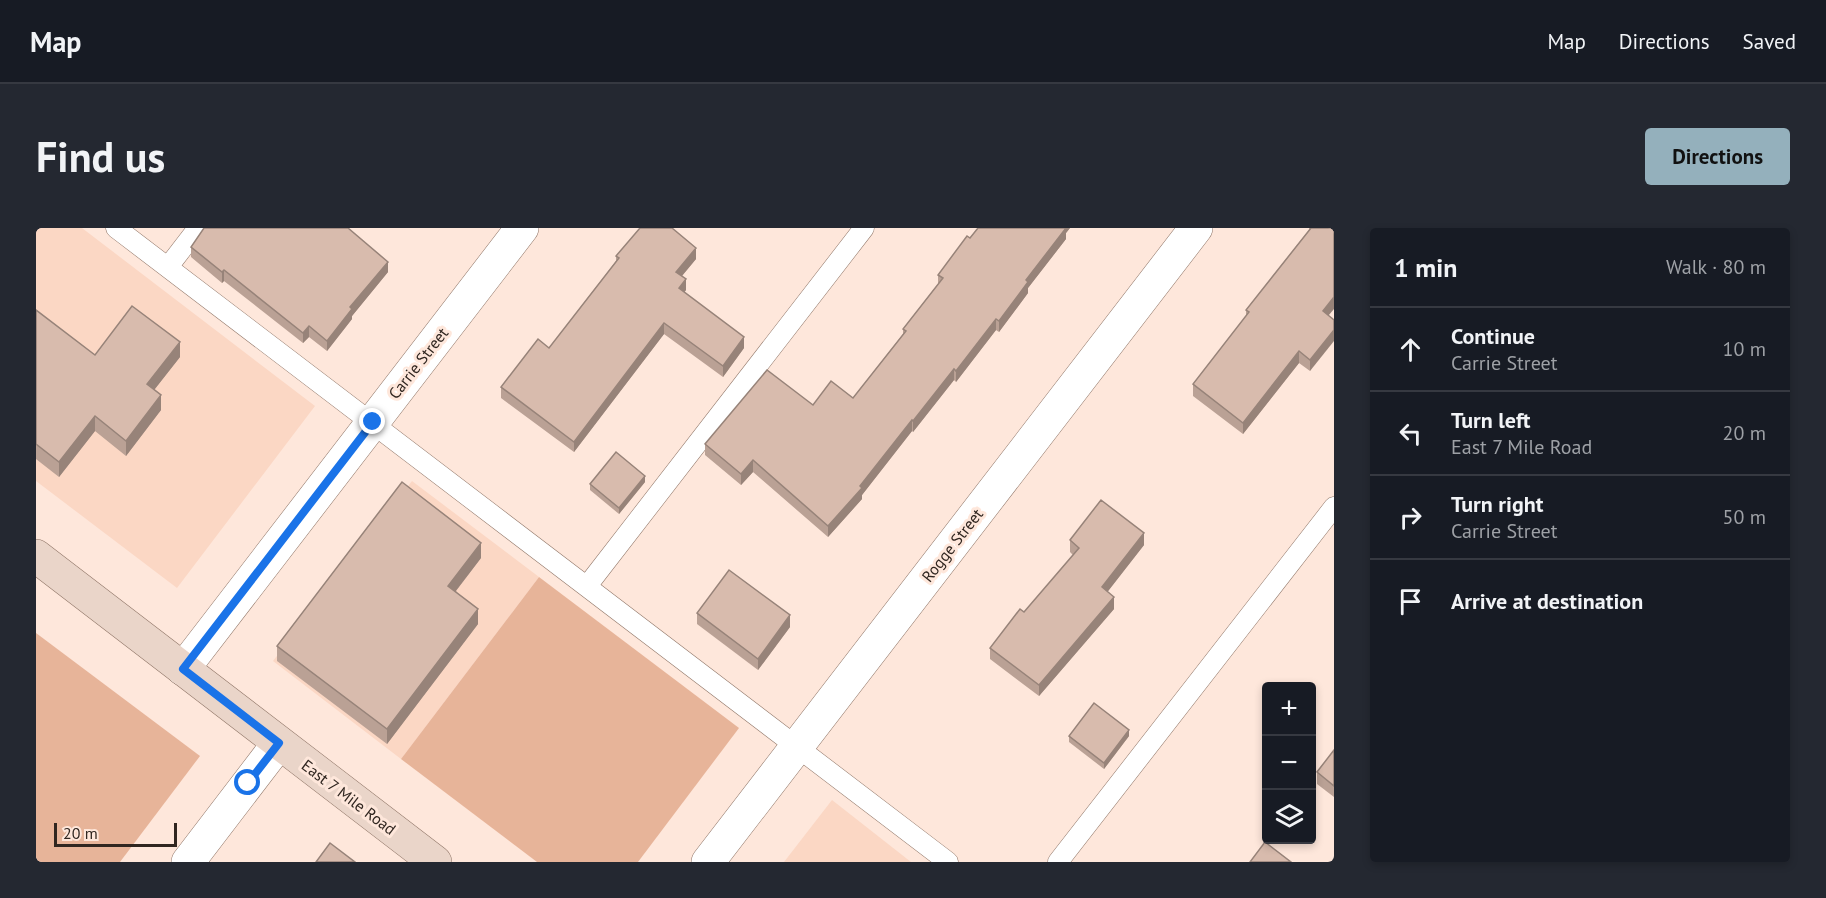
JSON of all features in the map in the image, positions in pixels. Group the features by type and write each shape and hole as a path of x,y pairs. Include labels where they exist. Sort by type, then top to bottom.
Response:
{"street":[{"name":"Carrie Street","path":"183,669 522,228"},
{"name":"Rogge Street","path":"708,862 1196,228"},
{"name":"East 7 Mile Road","path":"36,556 435,862"},
{"path":"188,862 279,743"}],"lane":[{"path":"116,228 948,862"},
{"path":"168,267 198,228"},
{"path":"587,586 864,228"},
{"path":"1058,862 1334,507"}],"shaded area":[{"path":"36,228 82,228 315,406 177,588 36,481"},
{"path":"412,481 539,577 401,759 273,661"},
{"path":"539,577 739,728 638,862 537,862 401,759"},
{"path":"36,633 200,756 120,862 36,862"},
{"path":"832,800 911,862 784,862"}],"building":[{"path":"204,228 348,228 388,262 350,307 352,309 327,341 309,326 303,333 224,270 222,272 191,247"},
{"path":"640,228 672,228 696,248 676,272 686,279 679,288 744,337 723,366 664,323 574,442 501,387 538,339 549,348 619,258 616,256"},
{"path":"978,228 1066,228 1026,280 1028,282 999,321 996,319 956,371 954,369 860,486 862,488 828,526 753,460 741,474 705,444 767,370 813,405 831,381 853,398 906,331 903,329 943,278 938,275 967,236 970,238"},
{"path":"1311,228 1334,228 1334,297 1323,311 1334,320 1334,330 1310,360 1299,351 1243,423 1193,384 1249,312 1246,310"},
{"path":"132,306 180,342 147,384 161,395 126,441 95,416 59,462 36,444 36,310 95,355"},
{"path":"616,452 645,476 619,508 590,484"},
{"path":"402,482 481,543 448,586 478,609 387,729 277,646"},
{"path":"1101,500 1144,533 1102,587 1114,597 1039,685 990,648 1020,609 1024,612 1079,548 1070,540"},
{"path":"729,570 790,615 758,659 697,613"},
{"path":"1094,703 1129,730 1104,763 1069,736"},
{"path":"1334,750 1334,786 1317,772"},
{"path":"330,843 355,862 316,862"},
{"path":"1264,844 1268,844 1291,862 1250,862"}],"route":[{"path":"248,783 279,743 183,669 373,422"}]}
